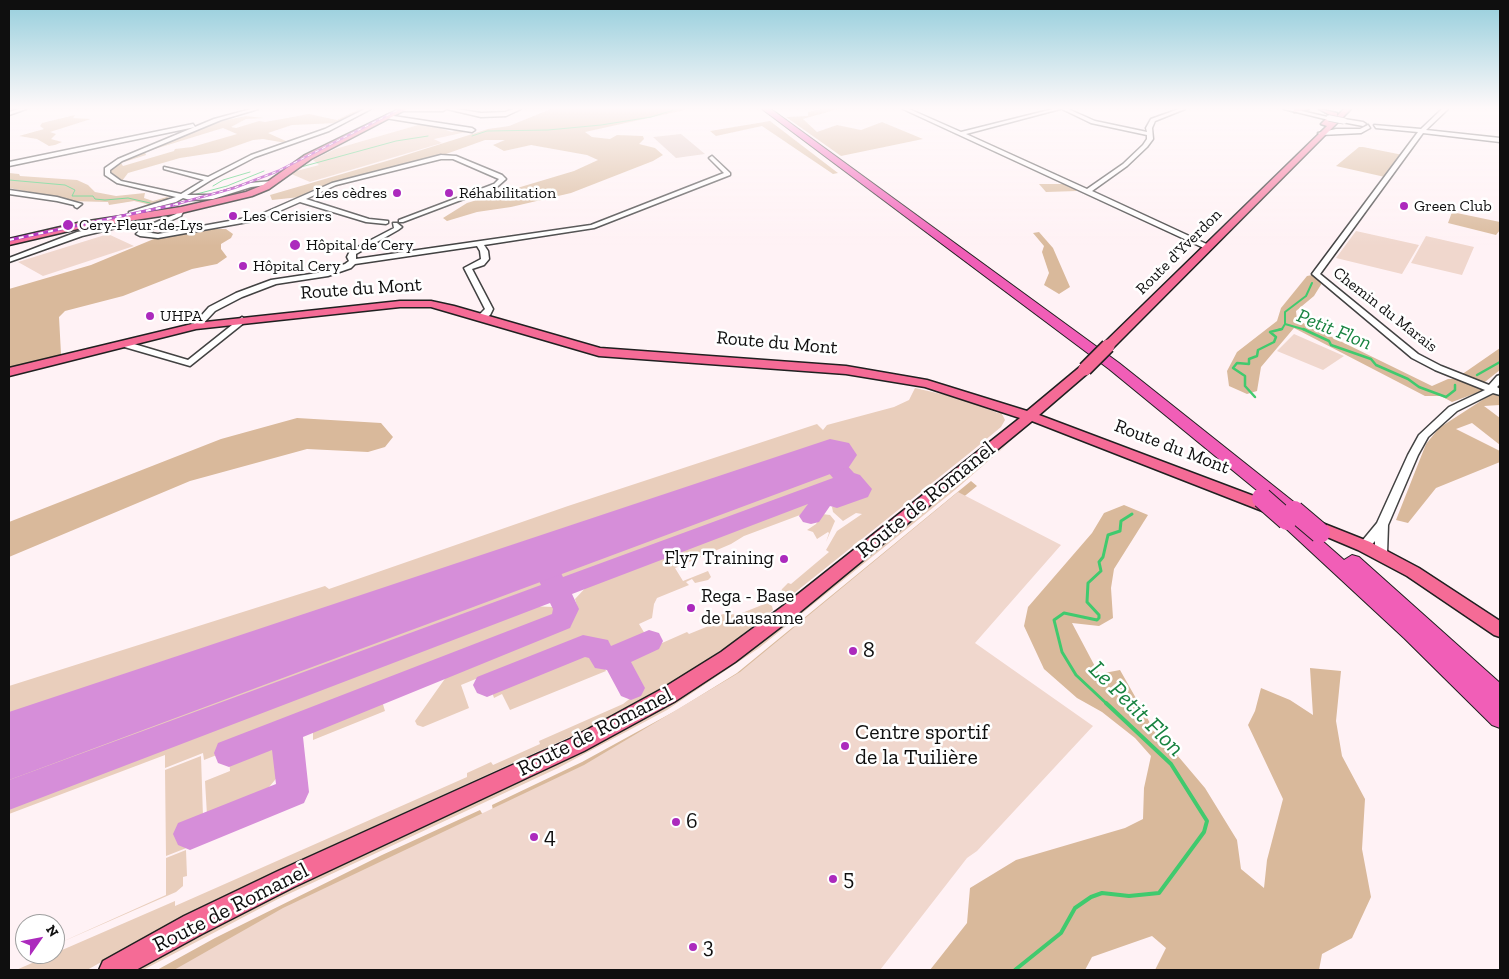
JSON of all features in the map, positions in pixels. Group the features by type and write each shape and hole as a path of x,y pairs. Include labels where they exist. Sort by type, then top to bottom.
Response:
{"highway":[{"path":"819,155 1084,354 1262,498 1320,533 1500,697"},
{"path":"828,155 1114,366 1291,516 1500,718"}],"main road":[{"path":"9,242 82,225 182,210 244,196 272,183 313,155"},
{"name":"Route d'Yverdon","path":"1030,416 1085,369 1300,155"},
{"name":"Route du Mont","path":"9,372 196,326 409,303 438,305 593,351 846,370 903,378 966,395 1030,416 1364,546 1441,589 1500,630"},
{"path":"966,395 1008,415 1011,419 1011,432"},
{"path":"1046,403 1053,416 1068,430"},
{"name":"Route de Romanel","path":"112,970 193,925 277,883 577,745 667,696 728,657 774,623 1030,416"}],"street":[{"path":"9,164 57,155"},
{"path":"131,155 114,163 106,171 111,179 183,197 213,197 250,185 272,183"},
{"path":"132,213 167,204 183,197 209,179 257,155"},
{"path":"1005,155 1209,247"},
{"path":"1087,192 1136,155"},
{"name":"Chemin du Marais","path":"1404,155 1316,274 1415,356 1438,368 1489,389"},
{"path":"182,210 179,215 144,228 140,234 158,236 259,218 334,184 441,157 454,157 499,175 503,179 496,185 398,222 396,219 374,224 301,200"},
{"path":"196,326 216,306 246,292 281,281 336,271 353,262 592,227 728,174 712,158"},
{"path":"166,168 209,179"},
{"path":"9,192 79,204 77,206"},
{"path":"353,262 350,256 353,253 398,228 398,222"},
{"path":"9,260 80,234 114,227"},
{"path":"479,243 484,251 485,259 481,263 468,268 489,309 481,317"},
{"path":"124,344 190,363 242,320"},
{"path":"1380,554 1382,525 1413,455 1424,435 1453,409 1488,392 1500,378"},
{"path":"1489,389 1500,392"},
{"path":"1364,546 1382,525"}],"shaded area":[{"path":"137,155 146,155 121,163 123,166 161,155 202,155 180,158 128,173 122,181 113,179 109,171 122,161"},
{"path":"324,155 402,155 310,182 289,173 319,165 313,160"},
{"path":"407,155 444,155 300,197 272,200 270,195"},
{"path":"585,155 663,155 653,161 571,193 511,207 477,212 447,221 443,218 467,203 574,171 598,160"},
{"path":"672,155 700,155 676,158"},
{"path":"804,155 814,155 838,173 833,174"},
{"path":"1350,155 1403,155 1385,177 1336,166"},
{"path":"9,173 19,174 20,176 77,180 88,185 95,192 116,196 145,193 144,198 153,201 167,197 173,200 151,205 134,201 109,205 108,202 66,201 60,198 9,188"},
{"path":"1039,184 1068,184 1077,191 1046,192"},
{"path":"1452,212 1500,222 1500,230 1496,235 1448,223"},
{"path":"209,229 226,229 233,234 231,238 221,244 221,249 227,257 217,264 192,269 123,296 65,311 59,317 61,354 56,358 9,368 9,289 91,265 161,236"},
{"path":"1356,231 1419,245 1402,274 1336,258"},
{"path":"1039,232 1053,248 1070,287 1059,294 1044,285 1049,273 1042,252 1044,246 1033,233"},
{"path":"108,234 134,246 43,276 18,262"},
{"path":"1426,236 1474,247 1462,275 1411,263"},
{"path":"1312,275 1322,283 1314,296 1296,311 1297,320 1432,386 1448,379 1460,379 1481,387 1482,391 1452,402 1441,396 1425,396 1294,328 1261,367 1257,391 1247,394 1229,386 1227,371 1237,352 1277,321 1281,308 1307,276"},
{"path":"1294,334 1344,356 1323,370 1277,351"},
{"path":"1500,348 1500,370 1481,385 1461,375"},
{"path":"915,388 963,399 998,413 1001,412 1005,420 1001,427 972,451 788,598 780,594 782,589 788,583 791,584 829,552 826,550 837,531 862,514 856,513 843,521 833,512 832,507 870,492 823,447 9,731 9,686 325,586 329,589 568,506 817,424 823,430 827,425 894,407 909,400"},
{"path":"1500,394 1500,405 1484,406 1500,418 1500,445 1472,423 1456,429 1500,451 1500,462 1436,488 1408,523 1396,520 1426,444 1439,428 1490,395"},
{"path":"297,418 381,423 393,437 385,447 368,452 307,449 190,481 9,557 9,522 221,439"},
{"path":"1010,442 955,490 759,648 667,710 558,768 278,899 143,970 130,970 247,908 597,743 926,506 933,504"},
{"path":"817,469 832,471 837,475 837,480 831,485 577,579 567,580 557,574 559,564 567,559"},
{"path":"971,481 977,486 756,666 591,772 183,970 157,970 215,938 382,855 480,810 483,815 493,811 492,805 582,762 677,710 737,673"},
{"name":"Centre sportif de la Tuilière","path":"958,492 1061,545 975,643 1093,726 977,851 967,858 880,970 174,970 283,908 584,765 740,672"},
{"path":"812,501 800,515 744,536 731,544 675,568 683,581 708,571 711,577 708,580 695,583 692,579 686,582 689,585 657,598 652,618 639,624 648,639 607,656 599,646 585,643 486,682 483,676 461,685 469,708 423,727 417,725 415,721 449,673 566,626 575,615 577,606 575,599 590,583 803,502"},
{"path":"1124,505 1148,515 1114,569 1111,588 1113,618 1099,626 1072,623 1099,674 1120,670 1150,723 1205,788 1237,840 1241,869 1264,888 1267,860 1283,799 1248,725 1255,711 1261,688 1290,700 1313,715 1310,668 1341,671 1336,721 1342,756 1365,799 1362,849 1371,897 1352,938 1322,954 1319,970 1155,970 1166,948 1152,936 1092,957 1085,970 930,970 967,923 970,888 1016,860 1125,828 1143,819 1144,788 1151,756 1135,738 1102,712 1077,698 1044,669 1024,626 1028,607 1092,533 1104,513"},
{"path":"822,514 830,515 835,521 826,542 828,532 817,539 813,532 807,530 816,524"},
{"path":"533,574 540,577 544,583 540,590 532,595 9,789 9,760 523,575"},
{"path":"767,603 772,606 773,610 732,643 670,684 594,726 289,865 180,918 87,970 16,970 30,964 65,964 65,949 175,901 175,906 467,777 467,773 491,762 493,765 540,744 539,741 623,704 632,697 635,689 622,663 623,658 628,652 650,643 653,647 687,632 689,634 721,621 718,616 726,613 737,615"},
{"path":"526,606 554,607 556,615 554,618 272,727 273,733 204,760 203,753 165,768 165,755 9,814 9,800"},
{"path":"584,649 595,652 606,671 510,710 502,694 494,698 491,689 494,685"},
{"path":"378,700 382,701 385,711 313,740 313,726"},
{"path":"274,739 279,775 265,792 207,815 205,781 230,771 229,757"},
{"path":"201,756 203,817 189,823 189,847 166,856 165,770"},
{"path":"186,850 187,876 183,877 183,886 176,892 65,941 166,895 166,858"}],"waterway":[{"path":"301,167 346,155"},
{"path":"193,195 227,186 264,171"},
{"path":"213,186 223,180 250,172"},
{"path":"9,180 65,185 75,190 72,196 93,196 95,199 105,200 128,198 150,203"},
{"path":"1285,324 1285,312 1306,296 1312,283"},
{"name":"Petit Flon","path":"1255,397 1245,386 1245,376 1233,368 1237,363 1249,364 1249,359 1257,356 1258,350 1274,342 1276,337 1270,332 1282,329 1285,324"},
{"name":"Petit Flon","path":"1285,324 1304,329"},
{"name":"Petit Flon","path":"1304,329 1329,341 1331,345 1371,359 1376,365 1408,379 1419,387 1446,397 1455,390 1455,385"},
{"name":"Petit Flon","path":"1477,375 1500,362"},
{"name":"Le Petit Flon","path":"1107,704 1076,675 1062,652 1054,620 1064,613 1097,620 1099,618 1099,615 1087,602 1088,583 1101,571 1099,562 1103,557 1108,535 1120,531 1121,521 1132,514"},
{"name":"Le Petit Flon","path":"1015,970 1061,933 1075,908 1091,897 1102,893 1129,896 1159,893 1204,832 1207,821 1171,764 1106,703"}],"taxiway":[{"path":"556,590 844,482 844,475 836,467 819,462 805,463"},
{"path":"825,497 837,501 860,492 861,489 852,480"},
{"path":"811,516 831,488"},
{"path":"547,571 552,557 566,548"},
{"path":"513,567 533,565 547,571"},
{"path":"547,571 556,590"},
{"path":"9,795 556,590"},
{"path":"292,728 561,621 566,609 556,590"},
{"path":"614,657 649,641"},
{"path":"487,685 583,646 598,648 605,660 614,657"},
{"path":"614,657 631,688"},
{"path":"190,834 293,792 286,738 289,730 292,728"},
{"path":"229,753 292,728"}],"runway":[{"path":"9,746 830,455"}],"railway":[{"path":"173,205 234,188 278,171 310,155"},
{"path":"9,240 178,204"}],"place":[{"name":"Les cèdres","path":"397,193"},
{"name":"Réhabilitation","path":"449,193"},
{"name":"Green Club","path":"1404,206"},
{"name":"Les Cerisiers","path":"233,216"},
{"name":"Cery-Fleur-de-Lys","path":"68,225"},
{"name":"Hôpital de Cery","path":"295,245"},
{"name":"Hôpital Cery","path":"243,266"},
{"name":"UHPA","path":"150,316"},
{"name":"Fly7 Training","path":"784,559"},
{"name":"Rega - Base de Lausanne","path":"691,608"},
{"name":"8","path":"853,651"},
{"name":"Centre sportif de la Tuilière","path":"845,746"},
{"name":"6","path":"676,822"},
{"name":"4","path":"534,837"},
{"name":"5","path":"833,879"},
{"name":"3","path":"693,947"}]}
